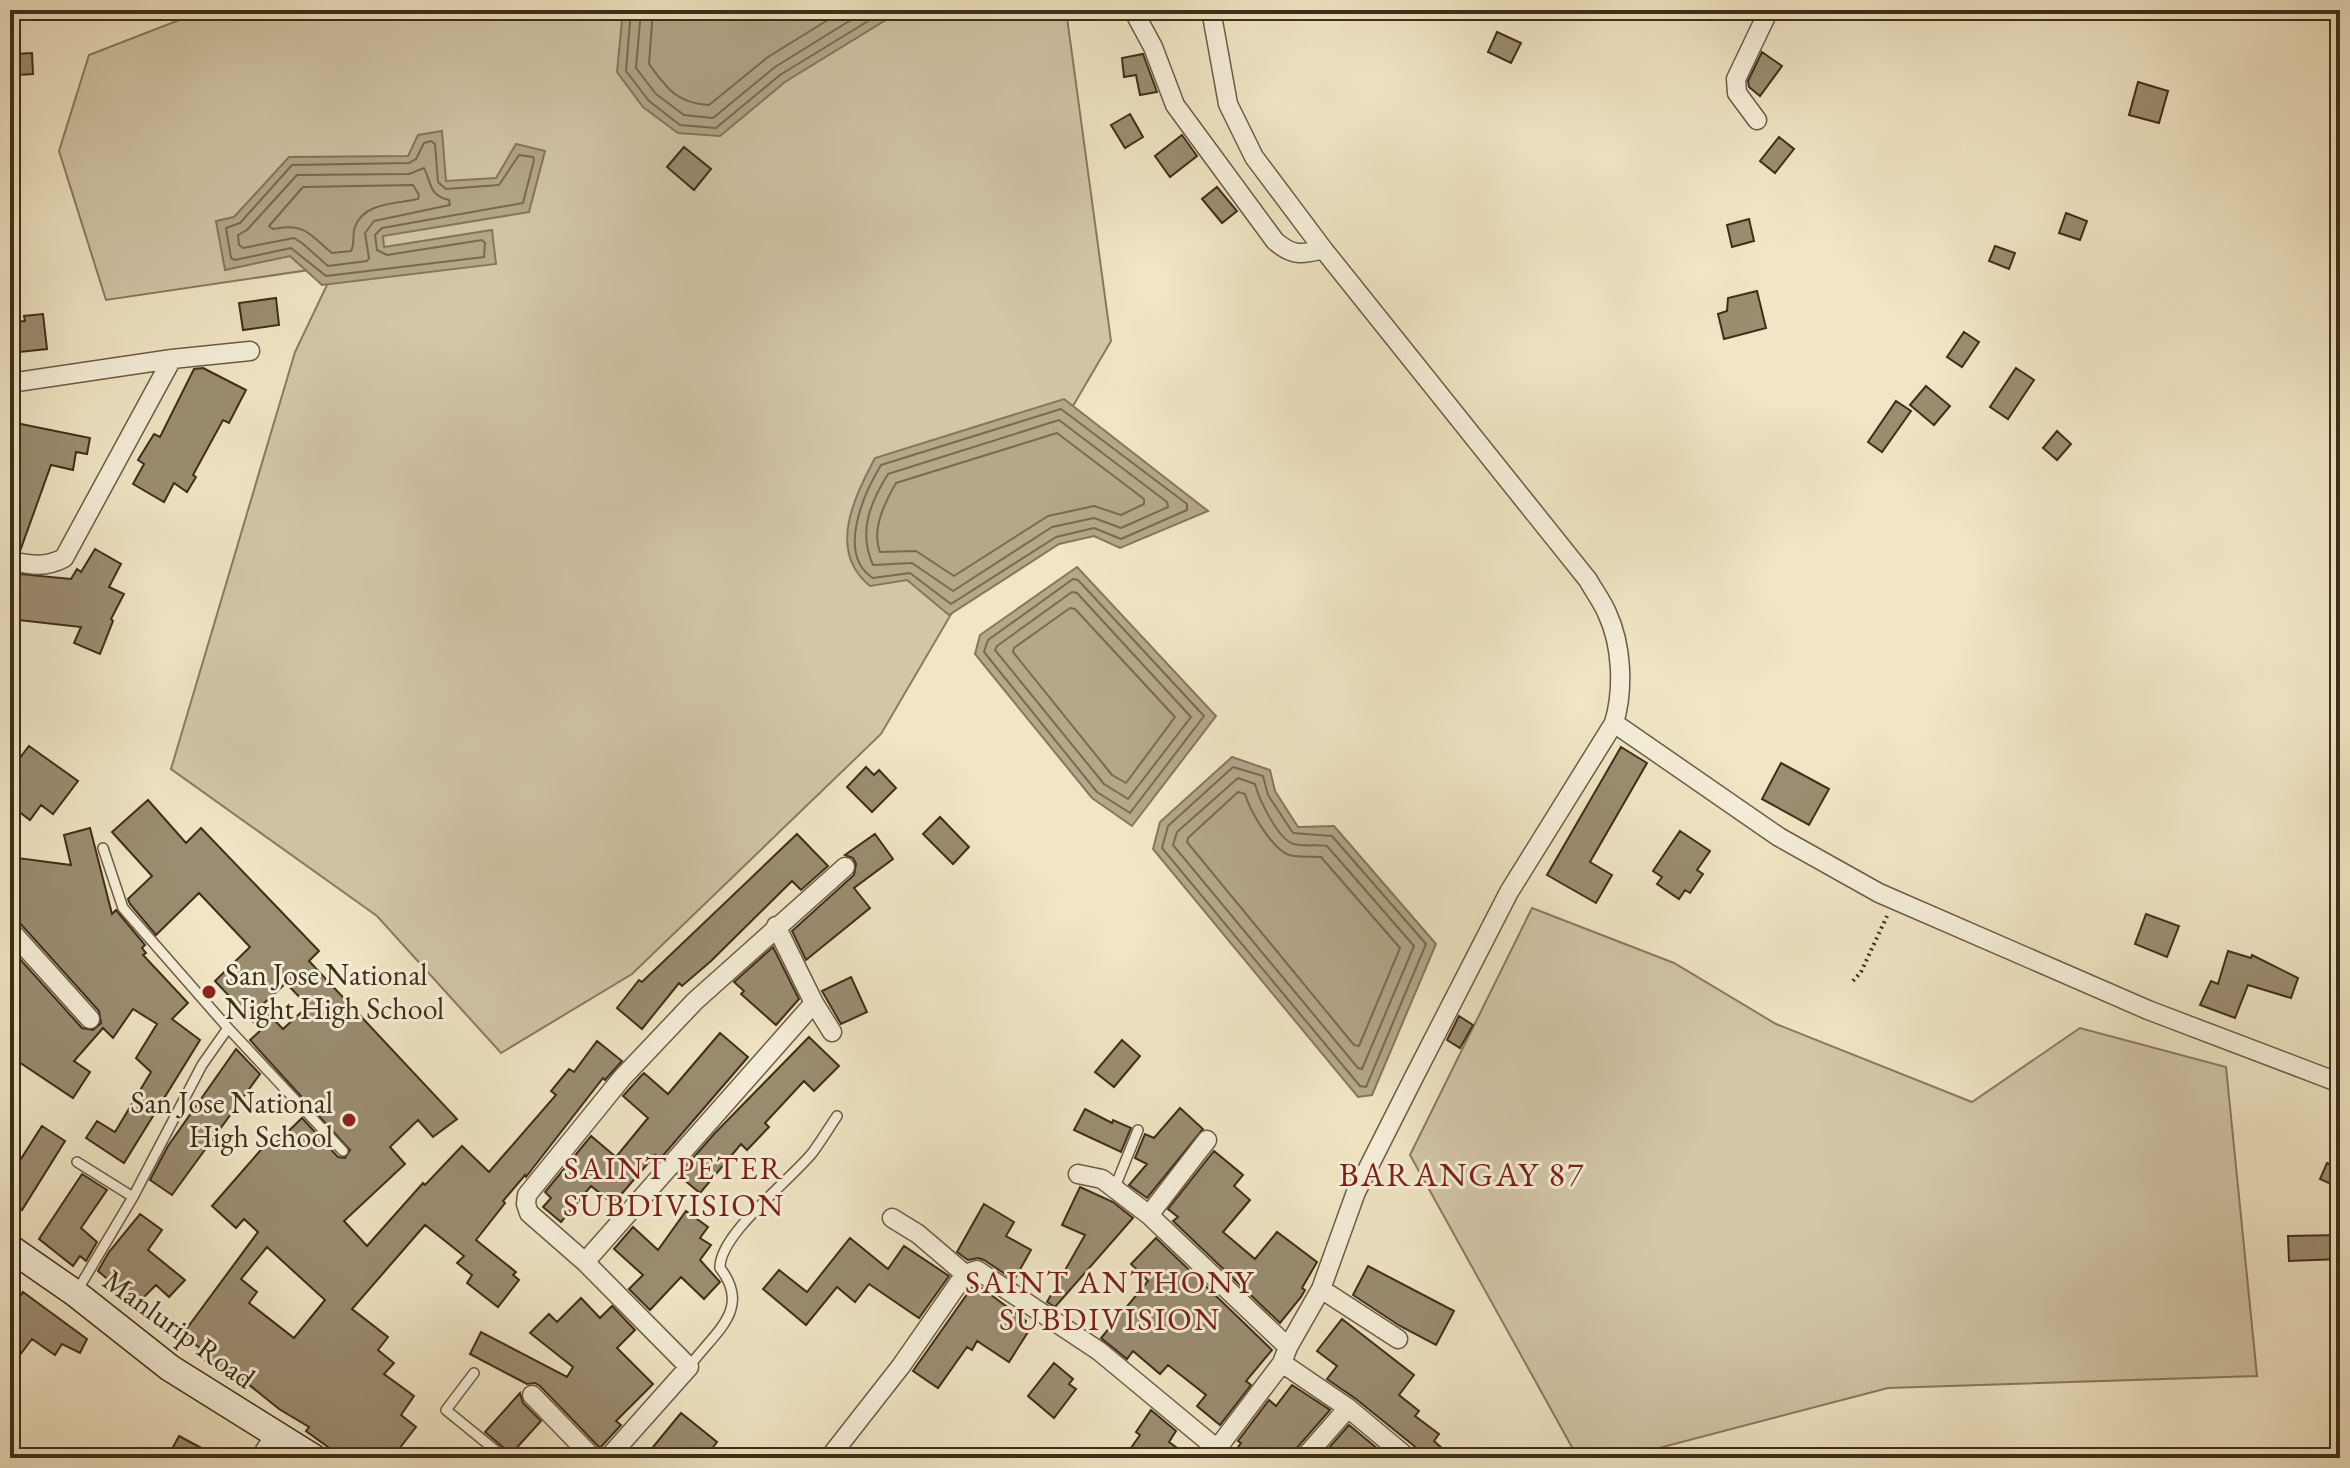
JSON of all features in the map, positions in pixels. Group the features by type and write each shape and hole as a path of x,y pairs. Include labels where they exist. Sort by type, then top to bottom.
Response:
{"main road":[{"name":"Manlurip Road","path":"10,1248 75,1293 170,1368 314,1458"}],"street":[{"path":"1133,10 1153,47 1175,105 1275,241 1289,253 1305,254 1323,249"},
{"path":"829,1458 901,1366 965,1274 977,1270 1099,1351 1213,1453 1285,1355 1321,1289 1356,1192 1419,1068 1509,892 1614,723 1620,704 1616,644 1608,614 1588,580 1323,249 1254,157 1228,104 1211,10"},
{"path":"1757,120 1737,93 1736,79 1769,10"},
{"path":"10,383 250,351"},
{"path":"10,561 38,566 53,564 64,558 172,359"},
{"path":"1614,723 1779,837 1895,899 2148,1010 2340,1083"},
{"path":"608,1458 689,1367 585,1262 529,1213 527,1195 622,1078 695,1001 845,867"},
{"path":"776,926 832,1032"},
{"path":"10,930 90,1019"},
{"path":"585,1262 814,1003"},
{"path":"1149,1215 1207,1140"},
{"path":"1078,1174 1102,1179 1149,1215 1285,1355 1408,1458"},
{"path":"892,1218 918,1234 965,1274"},
{"path":"1321,1289 1398,1339"},
{"path":"532,1395 593,1458"},
{"path":"1304,1458 1348,1408"},
{"path":"260,1458 275,1435"}],"lane":[{"path":"103,848 123,908 228,1028 343,1151"},
{"path":"75,1293 133,1197 202,1065 228,1028"},
{"path":"689,1367 729,1315 734,1302 730,1282 720,1268 722,1253 761,1202 812,1153 837,1116"},
{"path":"1115,1187 1138,1130"},
{"path":"77,1162 133,1197"},
{"path":"474,1373 446,1410 505,1458"}],"path":[{"path":"1853,981 1861,972 1895,899"}],"shaded area":[{"path":"205,10 1066,10 1111,341 881,734 632,974 501,1053 377,916 171,769 295,352 336,266 106,300 59,151 89,55"},
{"path":"1532,908 1674,963 1776,1024 1972,1102 2080,1028 2226,1067 2257,1376 1888,1388 1621,1458 1578,1458 1410,1155"}],"water":[{"path":"623,10 902,10 785,82 720,136 678,133 643,107 617,72"},
{"path":"442,131 446,181 496,178 516,144 545,151 529,212 383,236 384,247 492,230 496,264 322,285 290,256 225,270 216,221 234,217 289,157 408,156 418,135"},
{"path":"1064,399 1208,511 1120,548 1094,536 1059,544 949,615 907,580 870,586 857,572 847,541 848,524 859,490 875,458"},
{"path":"1077,567 1216,716 1132,826 1092,798 975,654 980,635"},
{"path":"1232,757 1270,770 1275,791 1298,827 1334,826 1436,944 1372,1095 1358,1097 1153,849 1160,822"}],"building":[{"path":"1497,32 1521,43 1511,63 1488,52"},
{"path":"1762,52 1782,66 1760,96 1749,87 1748,81"},
{"path":"32,53 33,74 17,75 15,54"},
{"path":"1143,54 1157,92 1140,95 1136,75 1124,77 1122,58"},
{"path":"2138,82 2168,91 2159,123 2129,115"},
{"path":"1130,114 1143,137 1125,148 1111,125"},
{"path":"1182,135 1197,156 1170,177 1155,156"},
{"path":"1779,137 1794,149 1775,173 1760,161"},
{"path":"684,147 711,169 694,190 667,167"},
{"path":"1217,187 1237,211 1222,223 1202,199"},
{"path":"2066,213 2087,221 2080,240 2059,233"},
{"path":"1749,219 1754,241 1732,247 1727,225"},
{"path":"1995,246 2015,253 2009,269 1989,261"},
{"path":"1757,291 1766,328 1724,339 1718,314 1727,311 1728,298"},
{"path":"276,298 279,325 243,330 239,303"},
{"path":"43,314 47,349 10,353 10,322 25,321 24,316"},
{"path":"1964,332 1979,342 1962,367 1947,357"},
{"path":"203,368 246,390 229,423 223,420 187,492 174,483 164,502 133,484 144,464 138,460 154,434 160,437 194,369"},
{"path":"2016,368 2034,380 2008,419 1990,407"},
{"path":"1926,386 1950,406 1934,425 1910,405"},
{"path":"1896,401 1911,411 1882,452 1868,442"},
{"path":"16,423 90,438 87,454 76,452 73,470 51,465 20,551 10,549 10,479 20,453 10,450"},
{"path":"2057,431 2071,444 2057,460 2043,448"},
{"path":"95,549 121,564 109,587 124,594 111,619 113,621 100,654 74,643 81,627 10,619 10,573 71,579 77,569 81,572"},
{"path":"29,746 78,781 53,814 41,805 30,820 10,805 10,771"},
{"path":"1621,747 1647,763 1590,862 1612,875 1596,903 1547,875"},
{"path":"1781,763 1829,789 1809,825 1762,799"},
{"path":"866,767 874,775 879,770 896,788 872,812 847,787"},
{"path":"148,800 186,843 201,828 319,951 309,961 457,1119 433,1137 418,1120 390,1147 405,1164 344,1221 367,1246 423,1183 425,1185 462,1146 489,1172 556,1095 551,1091 569,1069 574,1072 597,1041 622,1061 605,1080 603,1078 526,1177 503,1201 505,1203 476,1240 516,1272 513,1275 519,1280 498,1307 467,1283 472,1275 457,1263 464,1256 425,1225 352,1309 388,1337 378,1350 394,1363 384,1374 414,1396 401,1415 416,1427 392,1458 360,1458 349,1450 344,1456 334,1448 332,1450 306,1431 309,1427 279,1409 237,1375 232,1381 196,1354 200,1348 182,1335 258,1232 244,1219 236,1228 212,1206 266,1144 271,1148 302,1118 338,1157 345,1158 350,1150 250,1040 261,1030 215,981 250,947 199,893 156,935 128,899 152,876 112,832","holes":["286,983 308,1006 283,1029 261,1006","267,1247 325,1300 294,1338 249,1303 257,1292 241,1279"]},
{"path":"940,817 969,847 953,864 923,834"},
{"path":"90,828 112,914 116,910 145,945 142,948 146,953 143,955 188,1003 172,1019 200,1040 124,1163 86,1138 97,1121 115,1132 151,1072 136,1058 157,1024 133,1009 113,1038 103,1028 74,1061 90,1072 73,1098 10,1056 10,948 82,1028 93,1030 101,1023 99,1011 19,922 10,918 18,858 71,865 64,835"},
{"path":"1680,831 1710,851 1697,870 1703,874 1690,893 1685,890 1679,899 1657,884 1662,877 1653,871"},
{"path":"797,834 828,866 801,890 792,881 711,961 682,986 679,983 642,1029 617,1008 639,980 642,982"},
{"path":"875,834 893,859 854,888 870,908 806,960 792,931 854,875 856,864 853,858 845,855"},
{"path":"2146,914 2179,926 2167,957 2135,944"},
{"path":"773,947 799,999 776,1025 741,994 744,991 734,982"},
{"path":"2228,951 2251,958 2252,955 2298,978 2291,998 2248,985 2235,1018 2200,1005 2211,981 2218,984"},
{"path":"851,977 867,1012 841,1024 822,991"},
{"path":"1459,1016 1473,1025 1460,1048 1447,1040"},
{"path":"720,1033 748,1057 660,1159 655,1155 613,1204 591,1186 561,1222 543,1207 551,1198 545,1192 591,1136 616,1157 648,1118 623,1096 644,1073 668,1094"},
{"path":"809,1037 839,1066 814,1091 804,1081 765,1123 769,1127 747,1150 741,1144 700,1193 678,1175"},
{"path":"1122,1040 1140,1056 1114,1087 1095,1072"},
{"path":"236,1049 260,1074 172,1195 150,1180 168,1146"},
{"path":"1180,1108 1203,1129 1147,1198 1129,1185 1147,1164 1135,1158 1145,1134 1154,1138"},
{"path":"1085,1109 1112,1123 1113,1120 1131,1128 1121,1152 1074,1130"},
{"path":"42,1126 65,1141 22,1210 10,1202 10,1176"},
{"path":"1214,1151 1243,1175 1234,1186 1250,1200 1223,1232 1255,1259 1277,1232 1317,1262 1302,1288 1305,1290 1301,1297 1280,1323 1173,1221 1178,1217 1168,1209"},
{"path":"2327,1163 2340,1169 2340,1188 2320,1179"},
{"path":"82,1174 107,1190 81,1228 97,1242 86,1261 80,1256 73,1266 39,1239"},
{"path":"1080,1187 1113,1202 1133,1218 1055,1307 1047,1302 1085,1235 1062,1225"},
{"path":"984,1204 1014,1222 1006,1236 1031,1250 1014,1280 984,1260 968,1260 957,1252"},
{"path":"686,1211 708,1227 700,1238 711,1245 700,1260 720,1282 704,1299 681,1277 650,1310 629,1289 643,1275 614,1249 633,1227 658,1250"},
{"path":"140,1214 162,1230 148,1250 185,1280 169,1297 156,1285 137,1304 98,1271 109,1252"},
{"path":"2340,1235 2340,1259 2289,1261 2288,1236"},
{"path":"850,1238 888,1269 904,1246 949,1276 919,1318 869,1284 855,1302 837,1287 806,1325 763,1289 779,1270 807,1292"},
{"path":"1156,1238 1272,1350 1246,1381 1251,1385 1220,1425 1197,1406 1206,1395 1168,1365 1160,1374 1133,1351 1127,1359 1101,1338 1148,1281 1131,1264"},
{"path":"1368,1266 1454,1311 1436,1345 1353,1295"},
{"path":"975,1283 1026,1321 1022,1328 1028,1332 1009,1362 977,1341 972,1350 967,1347 938,1388 913,1371"},
{"path":"23,1292 87,1339 80,1353 62,1344 55,1355 32,1339 10,1368 10,1310"},
{"path":"581,1298 600,1318 612,1306 635,1330 617,1348 653,1384 616,1421 621,1425 600,1448 540,1386 527,1384 470,1354 481,1332 567,1377 573,1367 530,1333 549,1314 557,1322"},
{"path":"1342,1319 1414,1375 1399,1395 1419,1411 1415,1416 1439,1434 1434,1441 1453,1458 1429,1458 1327,1379 1337,1366 1317,1351"},
{"path":"1054,1363 1073,1379 1069,1384 1076,1389 1054,1418 1028,1396"},
{"path":"1292,1385 1330,1410 1295,1450 1292,1458 1230,1458 1241,1443 1238,1441 1269,1400 1276,1406"},
{"path":"520,1393 523,1403 541,1421 511,1454 485,1432"},
{"path":"1151,1410 1176,1431 1169,1442 1191,1458 1124,1458 1140,1435 1136,1432"},
{"path":"681,1413 717,1442 705,1458 644,1458"},
{"path":"1349,1425 1379,1450 1373,1458 1320,1458"},
{"path":"179,1436 220,1458 167,1458"}],"place":[{"name":"San Jose National Night High School","path":"209,992"},
{"name":"San Jose National High School","path":"349,1120"}],"district":[{"name":"BARANGAY 87","path":"1462,1174"},
{"name":"SAINT PETER SUBDIVISION","path":"674,1186"},
{"name":"SAINT ANTHONY SUBDIVISION","path":"1110,1300"}]}
